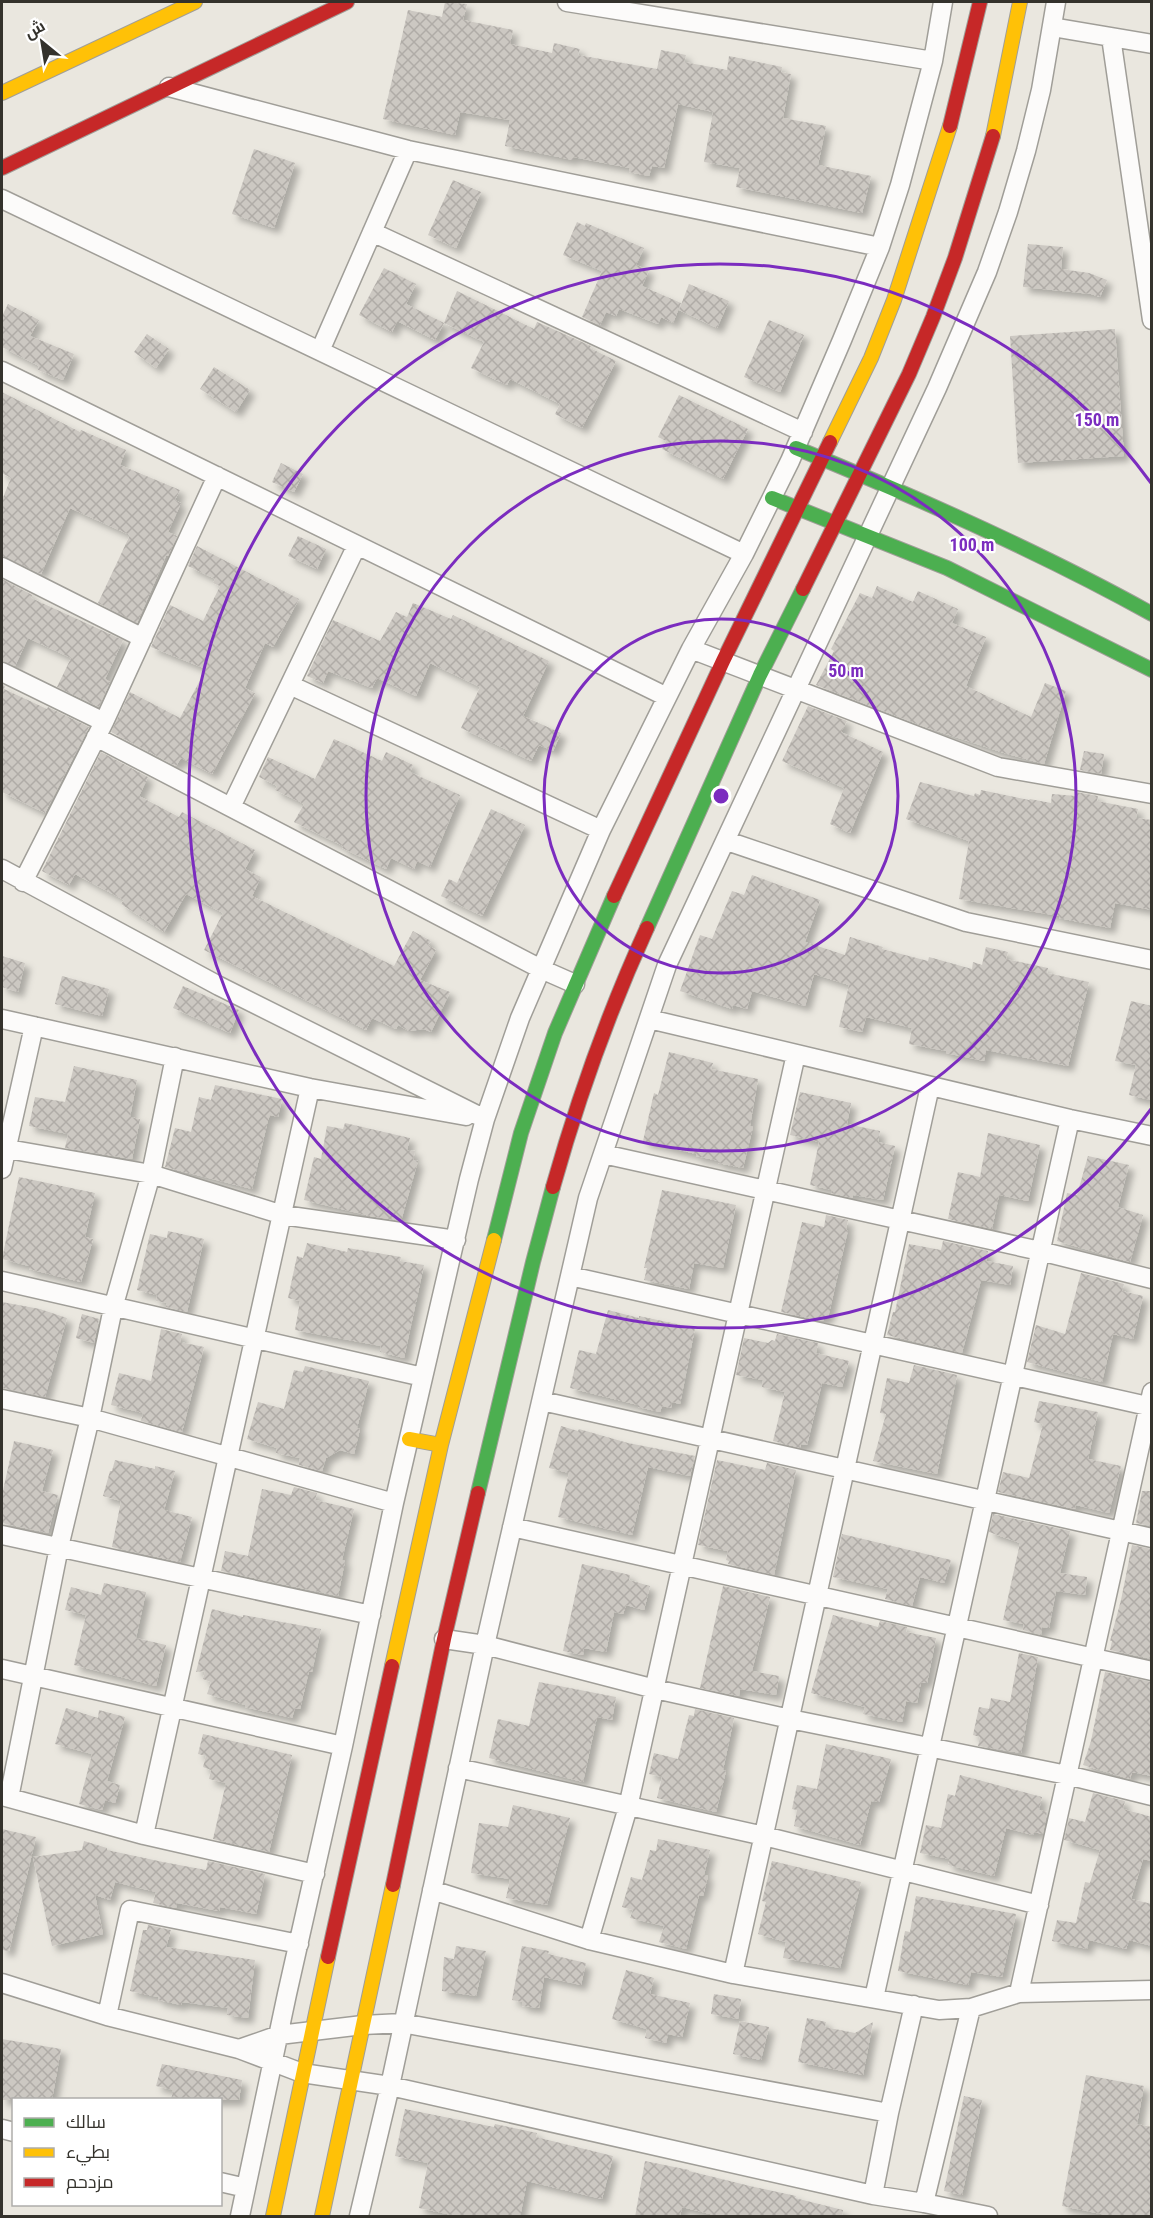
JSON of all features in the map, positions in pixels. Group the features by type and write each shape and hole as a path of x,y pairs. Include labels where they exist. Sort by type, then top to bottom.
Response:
{"main road":[{"path":"2,93 195,2"},
{"path":"2,168 347,2"},
{"path":"273,2217 302,2073 441,1445 521,1133 555,1033 594,938 723,661 871,358 914,242 951,123 980,2"},
{"path":"322,2217 444,1639 531,1274 567,1137 602,1036 630,966 760,675 909,375 955,258 992,139 1020,2"},
{"path":"799,440 822,457 860,472 1107,589 1152,615"},
{"path":"772,498 947,568 1152,670"},
{"path":"409,1439 441,1445"}],"street":[{"path":"567,2 933,61"},
{"path":"240,2217 394,1503 485,1119 513,1038 602,830 691,649 772,498 799,440 880,247 918,124 933,61 943,2"},
{"path":"365,2215 402,2023 485,1645 588,1198 667,965 727,841 795,689 963,331 1005,222 1026,151 1056,2"},
{"path":"1052,27 1152,44"},
{"path":"1111,37 1145,229 1152,320"},
{"path":"169,87 408,150 880,247"},
{"path":"320,351 408,150"},
{"path":"2,199 744,554"},
{"path":"372,232 799,440"},
{"path":"2,371 667,698"},
{"path":"23,882 100,729 217,476"},
{"path":"231,805 357,545"},
{"path":"2,567 142,638"},
{"path":"691,649 998,767 1152,794"},
{"path":"2,672 231,805 541,969 575,984"},
{"path":"290,685 602,830"},
{"path":"727,841 966,922 1152,960"},
{"path":"2,869 219,986 485,1119"},
{"path":"2,1019 310,1088 485,1119"},
{"path":"649,1019 1070,1119 1152,1136"},
{"path":"2,1169 4,1148 34,1026"},
{"path":"589,1940 628,1807 796,1054"},
{"path":"175,1057 151,1174 113,1308 5,1797 144,1835 315,1874"},
{"path":"733,1974 930,1086"},
{"path":"144,1835 310,1088"},
{"path":"874,1998 1070,1119"},
{"path":"4,1148 151,1174 283,1215 456,1240"},
{"path":"603,1154 1040,1251 1152,1279"},
{"path":"570,1276 1013,1375 1150,1402 1019,1993"},
{"path":"2,1281 423,1377"},
{"path":"2,1399 90,1418 394,1503"},
{"path":"542,1401 1152,1538"},
{"path":"512,1527 1152,1671"},
{"path":"2,1535 370,1615"},
{"path":"444,1639 485,1645 655,1689 790,1719 1067,1775 1152,1796"},
{"path":"2,1670 343,1746"},
{"path":"458,1768 764,1836 1039,1905"},
{"path":"432,1890 589,1940 733,1974 939,2010 971,2008 1019,1993 1152,1990"},
{"path":"107,2016 130,1910 299,1944"},
{"path":"2,1983 107,2016 239,2049 302,2073 390,2085 873,2195 988,2217"},
{"path":"873,2195 914,2005"},
{"path":"924,2203 971,2008"},
{"path":"239,2049 279,2035 402,2023 889,2113"},
{"path":"222,2182 246,2188"}],"building":[{"path":"445,2 467,4 463,20 513,30 510,44 552,53 554,43 580,49 578,55 657,69 661,50 686,55 684,62 727,70 729,56 782,67 781,72 791,74 783,118 826,126 818,165 871,176 862,213 736,187 740,168 704,162 713,112 678,104 664,168 652,166 649,176 629,172 630,168 573,157 573,160 505,146 510,120 460,112 455,135 383,119 408,10 442,17"},
{"path":"254,149 295,163 274,228 232,214"},
{"path":"453,180 481,192 456,248 428,235"},
{"path":"577,222 585,226 586,223 644,248 636,265 649,270 642,286 681,303 673,323 661,317 658,324 619,309 616,316 606,312 600,325 582,317 602,271 563,255"},
{"path":"1028,244 1063,247 1061,269 1089,273 1107,280 1100,297 1091,294 1023,287"},
{"path":"384,268 416,284 406,304 444,323 435,340 397,321 392,332 359,315"},
{"path":"689,284 729,301 717,328 679,310"},
{"path":"457,291 534,329 537,322 591,346 590,348 616,361 582,428 555,414 560,404 510,379 507,385 471,368 484,342 444,323"},
{"path":"8,304 39,320 30,336 74,354 63,380 38,370 39,366 2,347 2,316"},
{"path":"769,320 804,335 780,392 744,377"},
{"path":"1115,329 1124,456 1018,463 1010,336"},
{"path":"147,334 169,349 156,368 134,352"},
{"path":"214,367 250,390 236,412 200,389"},
{"path":"2,392 80,432 81,430 126,450 120,465 180,490 175,500 181,503 168,532 177,536 137,623 98,603 130,535 70,508 41,574 2,556 2,500 11,478 2,473"},
{"path":"679,395 748,429 723,479 662,449 666,441 658,437"},
{"path":"281,463 303,474 294,492 272,482"},
{"path":"298,536 326,549 317,569 288,556"},
{"path":"197,546 299,599 273,647 265,643 245,688 255,693 212,774 181,758 176,766 111,732 130,692 180,718 206,669 151,647 170,605 203,621 220,586 213,583 215,579 188,566"},
{"path":"2,579 32,595 31,598 123,640 105,679 110,682 99,707 57,687 71,658 28,638 15,666 2,661"},
{"path":"877,586 913,602 918,591 958,609 952,623 986,637 966,686 1031,717 1045,683 1066,691 1044,764 925,727 816,685 834,651 831,649 860,593 872,598"},
{"path":"413,603 451,619 453,615 549,661 523,716 561,733 553,751 539,745 531,761 461,728 480,687 430,663 416,696 377,678 372,688 328,671 323,683 307,676 333,620 380,641 396,612 407,617"},
{"path":"2,684 5,686 4,689 89,727 45,813 2,792"},
{"path":"808,706 847,721 841,732 883,752 850,833 830,824 844,788 782,761"},
{"path":"334,739 382,761 386,752 413,765 410,772 460,795 430,867 417,861 414,869 391,858 386,869 342,848 343,846 294,822 304,804 275,790 277,786 259,777 268,757 315,779"},
{"path":"1084,751 1104,754 1101,774 1080,770"},
{"path":"101,752 148,777 139,796 179,817 182,812 255,850 245,869 261,877 252,896 394,966 413,931 431,941 428,945 436,950 420,980 450,992 431,1032 424,1029 409,1031 398,1025 396,1029 372,1018 366,1030 204,950 223,913 186,894 164,932 121,904 124,900 75,874 69,885 42,871"},
{"path":"920,782 974,796 975,793 980,795 981,790 1051,803 1052,794 1076,796 1076,792 1098,796 1097,801 1138,809 1136,818 1152,820 1152,910 1115,903 1110,928 1059,918 1059,916 959,899 969,841 906,819"},
{"path":"491,809 525,825 482,916 441,896 449,879 457,883"},
{"path":"752,875 820,900 805,942 845,955 850,937 883,947 882,949 928,961 929,957 972,969 973,962 982,965 986,947 1008,952 1006,959 1048,968 1047,973 1089,982 1068,1066 986,1050 984,1061 946,1053 946,1051 909,1044 912,1028 866,1017 862,1032 839,1027 849,985 814,974 805,1006 752,991 747,1009 733,1005 732,1009 680,991 700,935 712,939 732,891 744,895"},
{"path":"2,956 25,963 18,992 2,987"},
{"path":"62,976 109,989 102,1016 55,1004"},
{"path":"183,986 239,1010 230,1033 173,1008"},
{"path":"1131,1001 1152,1006 1151,1100 1129,1095 1136,1065 1115,1061"},
{"path":"669,1052 713,1063 711,1069 758,1079 750,1126 753,1127 743,1168 643,1141 654,1093 658,1095"},
{"path":"74,1066 137,1080 130,1117 140,1119 132,1159 65,1148 68,1134 29,1126 35,1097 65,1102"},
{"path":"215,1085 282,1099 278,1117 270,1115 268,1120 252,1189 165,1167 175,1128 191,1132 199,1097 211,1100"},
{"path":"800,1092 851,1103 847,1124 880,1131 878,1142 895,1146 883,1200 853,1195 853,1198 810,1185 819,1142 790,1135"},
{"path":"345,1123 410,1138 407,1150 415,1151 413,1160 418,1161 401,1221 304,1200 314,1157 321,1159 327,1126 343,1129"},
{"path":"988,1133 1040,1145 1028,1201 999,1195 992,1229 948,1219 958,1172 980,1177"},
{"path":"1088,1156 1129,1165 1118,1207 1143,1215 1130,1262 1057,1241 1067,1193 1077,1195"},
{"path":"19,1177 95,1193 85,1237 93,1239 81,1282 29,1269 29,1266 2,1259"},
{"path":"662,1190 736,1205 723,1268 694,1263 689,1289 644,1280 647,1268 644,1268"},
{"path":"826,1215 848,1220 846,1230 848,1230 828,1318 824,1317 823,1321 781,1312 802,1222 824,1227"},
{"path":"168,1231 204,1239 187,1312 166,1307 167,1303 156,1301 157,1295 137,1290 150,1234 167,1238"},
{"path":"943,1241 988,1251 986,1261 1013,1266 1010,1285 981,1280 962,1353 887,1335 893,1312 895,1312 909,1244 941,1250"},
{"path":"307,1243 347,1252 348,1248 401,1257 400,1261 424,1265 404,1358 380,1352 381,1346 295,1330 300,1301 288,1298 297,1256 303,1258"},
{"path":"1081,1273 1124,1284 1122,1291 1143,1296 1133,1339 1113,1334 1102,1382 1027,1362 1036,1325 1065,1334"},
{"path":"2,1302 40,1309 67,1318 45,1397 2,1388"},
{"path":"608,1310 695,1328 680,1404 672,1402 671,1408 662,1406 660,1412 570,1388 579,1350 596,1354"},
{"path":"82,1314 99,1319 94,1343 76,1338"},
{"path":"161,1329 182,1334 180,1342 204,1347 182,1432 141,1421 143,1413 111,1405 119,1373 151,1381"},
{"path":"777,1334 818,1343 816,1353 849,1361 842,1387 822,1383 807,1445 801,1444 801,1448 773,1441 785,1392 762,1387 763,1380 736,1375 744,1338 768,1343 775,1341"},
{"path":"914,1365 957,1375 937,1474 873,1461 886,1414 880,1413 887,1378 909,1383"},
{"path":"305,1366 369,1381 357,1428 360,1429 354,1454 340,1450 326,1458 322,1471 299,1465 300,1458 276,1453 277,1448 247,1439 258,1402 284,1409 294,1370 303,1372"},
{"path":"1039,1401 1098,1412 1088,1459 1121,1466 1109,1513 1076,1505 1075,1509 998,1492 1003,1472 1029,1478 1043,1424 1034,1422"},
{"path":"561,1426 628,1443 695,1456 690,1476 648,1467 632,1535 558,1517 569,1473 549,1468"},
{"path":"14,1441 53,1450 42,1491 58,1495 48,1533 2,1523 2,1495"},
{"path":"115,1460 175,1471 164,1510 192,1517 180,1562 112,1547 121,1501 103,1496"},
{"path":"717,1460 765,1470 767,1463 796,1470 774,1575 728,1564 729,1561 726,1560 728,1551 698,1545"},
{"path":"294,1487 317,1493 315,1500 354,1509 342,1560 345,1561 338,1596 221,1571 225,1551 248,1556 262,1489 291,1495"},
{"path":"1142,1491 1152,1491 1152,1526 1136,1523"},
{"path":"993,1514 1070,1531 1060,1573 1087,1577 1085,1595 1056,1591 1049,1628 1042,1627 1041,1635 1023,1630 1024,1624 1003,1620 1020,1543 989,1532"},
{"path":"842,1534 951,1560 944,1583 920,1577 912,1606 885,1599 888,1589 833,1577"},
{"path":"1132,1545 1152,1549 1152,1659 1110,1650 1112,1641 1110,1641"},
{"path":"582,1564 630,1575 629,1580 650,1586 644,1610 626,1605 623,1614 614,1612 606,1652 584,1648 583,1655 563,1651"},
{"path":"104,1583 146,1592 136,1638 166,1645 156,1686 74,1665 86,1615 65,1610 71,1587 101,1595"},
{"path":"723,1586 770,1597 752,1671 779,1676 776,1695 740,1689 739,1696 700,1688"},
{"path":"212,1609 243,1617 243,1615 321,1629 312,1672 309,1671 300,1709 295,1708 292,1718 245,1707 245,1705 207,1694 211,1682 203,1679 205,1671 196,1672"},
{"path":"833,1615 878,1627 880,1621 907,1627 906,1632 936,1638 927,1683 921,1682 917,1703 906,1701 902,1722 863,1714 865,1707 811,1693"},
{"path":"1019,1653 1038,1657 1021,1753 978,1746 980,1737 973,1735 979,1707 989,1709 991,1698 1010,1702"},
{"path":"1105,1672 1152,1682 1152,1776 1132,1772 1130,1779 1083,1765 1091,1741"},
{"path":"539,1682 616,1697 612,1720 597,1717 583,1782 489,1758 498,1719 529,1726"},
{"path":"66,1708 98,1718 99,1710 125,1717 107,1781 120,1785 115,1803 105,1800 102,1810 79,1804 92,1754 55,1744"},
{"path":"695,1709 734,1718 723,1770 726,1771 716,1812 657,1798 662,1777 649,1774 654,1753 678,1759 689,1715 694,1716"},
{"path":"203,1734 292,1755 269,1852 213,1839 226,1783 209,1779 211,1770 203,1767 206,1756 198,1754"},
{"path":"826,1744 891,1759 879,1802 871,1801 860,1845 794,1826 797,1810 792,1809 797,1785 817,1789"},
{"path":"960,1775 1042,1797 1039,1810 1047,1812 1043,1834 1034,1832 1033,1835 1006,1828 994,1876 948,1865 950,1859 920,1853 926,1825 941,1828 948,1794 955,1796"},
{"path":"1093,1793 1125,1801 1123,1809 1152,1817 1152,1861 1143,1859 1131,1899 1152,1904 1152,1946 1129,1940 1126,1949 1089,1940 1087,1949 1052,1941 1057,1920 1076,1923 1085,1882 1090,1883 1100,1850 1064,1840 1069,1818 1085,1822"},
{"path":"513,1805 570,1818 547,1905 506,1898 510,1879 471,1873 479,1823 508,1827"},
{"path":"2,1829 36,1837 9,1951 2,1950"},
{"path":"658,1839 710,1850 704,1875 708,1876 703,1896 699,1895 686,1949 659,1942 664,1926 630,1918 633,1910 622,1907 631,1877 642,1880 650,1850 656,1851"},
{"path":"84,1841 107,1848 107,1850 206,1870 208,1861 265,1874 256,1914 220,1907 219,1911 177,1903 176,1908 153,1903 156,1892 115,1882 110,1900 95,1895 103,1934 52,1946 33,1857 82,1850"},
{"path":"772,1861 861,1882 840,1968 783,1958 786,1942 758,1934 766,1902 762,1901"},
{"path":"916,1896 1016,1914 1002,1977 971,1972 968,1985 898,1971 905,1931 910,1932"},
{"path":"148,1925 171,1930 166,1947 255,1960 248,2018 227,2015 228,2008 182,2002 181,2005 130,1991 143,1930 147,1930"},
{"path":"456,1946 486,1951 476,1996 442,1991 444,1957 454,1959"},
{"path":"522,1946 549,1951 548,1954 586,1963 581,1985 544,1977 539,2008 522,2006 522,2002 512,2000"},
{"path":"626,1970 654,1978 650,1994 690,2003 682,2037 668,2034 666,2043 645,2038 647,2029 612,2019"},
{"path":"714,1994 741,1999 738,2019 711,2014"},
{"path":"807,2018 826,2022 825,2027 855,2033 873,2022 863,2075 798,2062"},
{"path":"740,2021 769,2027 761,2060 733,2054"},
{"path":"2,2039 61,2049 52,2098 2,2100"},
{"path":"162,2064 242,2080 239,2100 171,2098 173,2090 156,2086"},
{"path":"1086,2075 1144,2086 1137,2124 1152,2127 1152,2217 1116,2217 1062,2206"},
{"path":"964,2096 982,2100 962,2195 944,2191"},
{"path":"405,2109 537,2133 536,2137 613,2156 602,2199 527,2181 520,2217 461,2217 419,2208 428,2163 395,2156"},
{"path":"645,2161 796,2196 795,2198 843,2210 842,2217 722,2217 682,2207 680,2217 635,2217"}],"traffic: fast":[{"path":"796,448 977,526 1066,568 1152,614"},
{"path":"772,498 947,568 1152,670"},
{"path":"647,928 760,675 803,589"},
{"path":"494,1240 521,1133 555,1033 614,896"},
{"path":"478,1493 553,1187"}],"traffic: slow":[{"path":"2,93 195,2"},
{"path":"993,136 1020,2"},
{"path":"830,442 871,358 894,300 950,126"},
{"path":"392,1666 441,1445 494,1240"},
{"path":"409,1439 441,1445"},
{"path":"322,2216 393,1885"},
{"path":"273,2216 328,1957"}],"traffic: jam":[{"path":"2,168 347,2"},
{"path":"950,126 980,2"},
{"path":"803,589 909,374 933,317 955,258 993,136"},
{"path":"614,896 723,661 830,442"},
{"path":"553,1187 595,1055 647,928"},
{"path":"393,1885 444,1639 478,1493"},
{"path":"328,1957 392,1666"}]}
